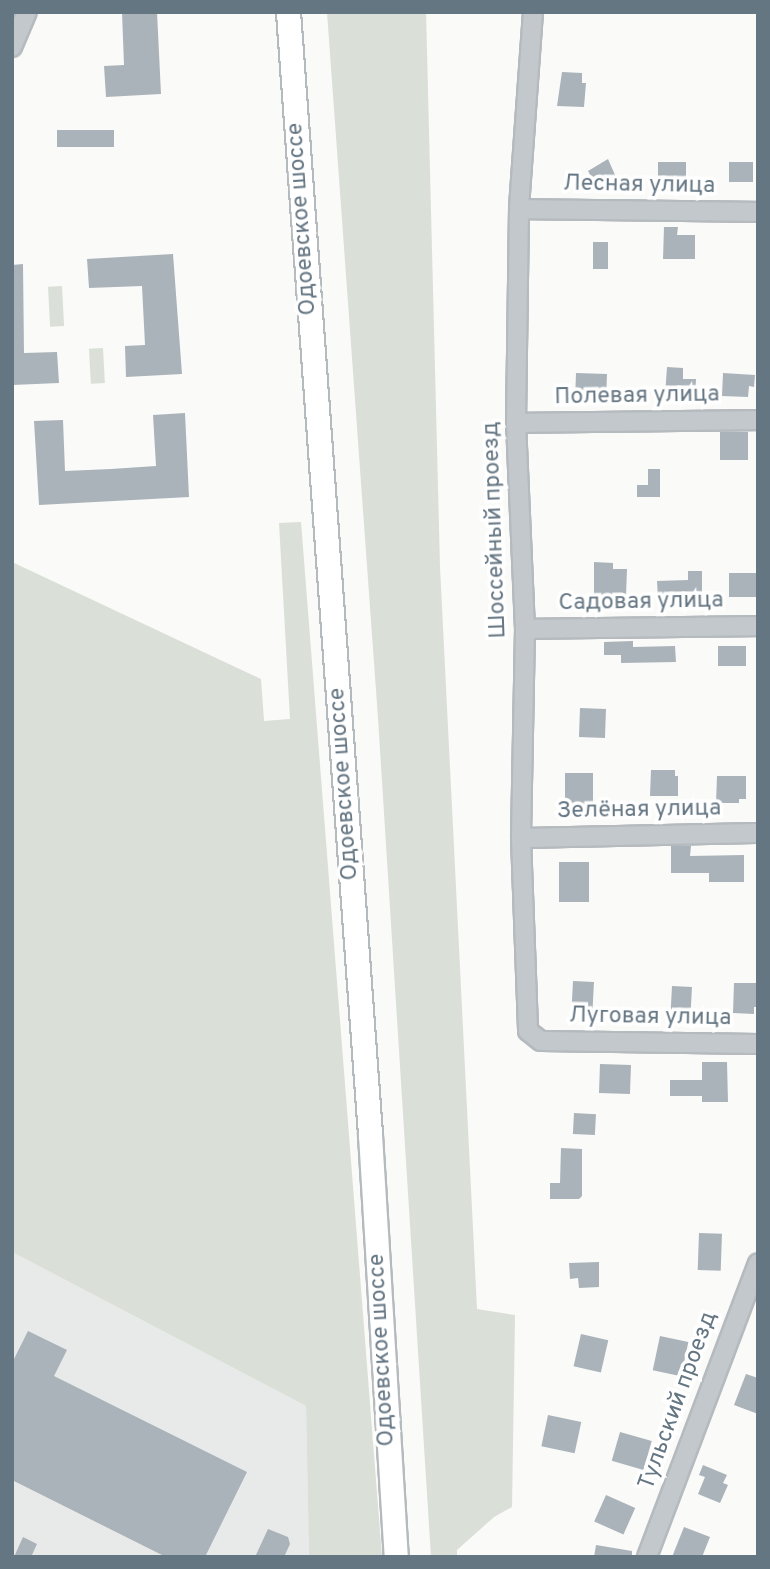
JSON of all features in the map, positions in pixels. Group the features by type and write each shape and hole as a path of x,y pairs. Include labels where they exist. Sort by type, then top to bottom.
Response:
{"main road":[{"name":"Одоевское шоссе","path":"288,12 370,1135 396,1557"}],"street":[{"path":"12,47 27,12"},
{"name":"Шоссейный проезд","path":"533,12 519,209 516,423 525,629 521,838 528,1031 541,1041"},
{"name":"Лесная улица","path":"519,209 758,212"},
{"name":"Полевая улица","path":"516,423 758,420"},
{"name":"Садовая улица","path":"525,629 758,626"},
{"name":"Зелёная улица","path":"521,838 758,833"},
{"name":"Луговая улица","path":"541,1041 758,1044"},
{"name":"Тульский проезд","path":"647,1557 758,1263"}],"shaded area":[{"path":"327,12 426,12 440,567 477,1309 515,1315 512,1507 494,1517 457,1550 457,1557 431,1557 378,718"},
{"path":"62,286 64,326 50,327 48,287"},
{"path":"103,348 105,383 91,384 89,349"},
{"path":"301,522 382,1557 309,1557 306,1406 12,1252 12,562 261,679 264,721 290,719 279,523"},
{"path":"12,1252 306,1406 309,1557 12,1557"}],"building":[{"path":"122,12 157,12 161,94 106,97 104,66 124,65"},
{"path":"562,72 582,73 582,83 586,83 584,107 557,106"},
{"path":"57,130 114,130 114,147 57,147"},
{"path":"608,159 619,184 604,193 601,187 598,189 588,171"},
{"path":"658,162 686,162 686,188 658,188"},
{"path":"729,162 753,162 753,182 729,182"},
{"path":"664,227 678,227 677,235 695,235 695,259 663,259"},
{"path":"593,242 608,242 608,269 593,269"},
{"path":"173,254 182,374 126,377 125,346 145,345 142,286 89,288 87,259"},
{"path":"23,264 24,353 57,352 59,383 12,385 12,265"},
{"path":"667,367 683,368 683,379 696,379 695,397 665,396"},
{"path":"576,373 607,374 606,395 575,394"},
{"path":"723,373 755,375 754,387 749,386 748,397 722,396"},
{"path":"185,413 189,497 39,505 34,421 63,420 65,471 111,469 156,466 153,415"},
{"path":"720,432 748,432 748,460 720,460"},
{"path":"648,469 660,469 660,497 637,497 637,485 648,485"},
{"path":"594,562 613,563 613,569 627,569 626,596 594,595"},
{"path":"688,571 702,571 702,599 658,600 657,581 688,580"},
{"path":"729,573 758,573 758,597 729,597"},
{"path":"633,641 633,647 675,646 676,662 621,663 621,655 604,655 604,642"},
{"path":"718,646 746,646 746,666 718,666"},
{"path":"580,708 606,709 605,738 579,737"},
{"path":"651,770 675,770 675,776 678,776 678,796 650,796"},
{"path":"565,773 593,773 593,809 565,809"},
{"path":"717,776 746,776 746,799 739,799 739,803 716,803"},
{"path":"671,846 691,846 690,856 744,855 744,882 709,882 709,873 671,873"},
{"path":"559,862 589,862 589,902 559,902"},
{"path":"573,981 594,982 592,1013 571,1012"},
{"path":"734,983 758,983 758,1007 754,1007 754,1014 733,1013"},
{"path":"672,986 692,987 690,1018 670,1017"},
{"path":"702,1062 727,1062 728,1102 702,1102 702,1096 670,1096 670,1080 702,1080"},
{"path":"600,1064 631,1065 630,1094 599,1093"},
{"path":"574,1113 596,1114 595,1135 573,1134"},
{"path":"561,1148 582,1149 582,1196 579,1199 550,1199 550,1183 560,1183"},
{"path":"699,1233 722,1234 721,1271 698,1270"},
{"path":"599,1262 599,1287 579,1288 578,1278 570,1279 569,1263"},
{"path":"28,1331 67,1350 54,1376 247,1472 205,1557 166,1557 12,1480 12,1363"},
{"path":"581,1334 608,1340 601,1372 574,1366"},
{"path":"660,1336 688,1342 681,1376 653,1370"},
{"path":"746,1374 758,1378 758,1414 734,1405"},
{"path":"548,1415 581,1422 575,1453 541,1446"},
{"path":"620,1432 652,1441 643,1470 612,1461"},
{"path":"703,1465 727,1475 723,1483 728,1485 720,1503 698,1494 705,1477 699,1475"},
{"path":"606,1495 635,1508 623,1535 594,1521"},
{"path":"684,1527 710,1537 702,1557 672,1557"},
{"path":"268,1529 288,1537 290,1544 284,1557 255,1557"},
{"path":"23,1537 37,1544 31,1557 14,1557"},
{"path":"596,1545 632,1551 632,1557 594,1557"}]}
